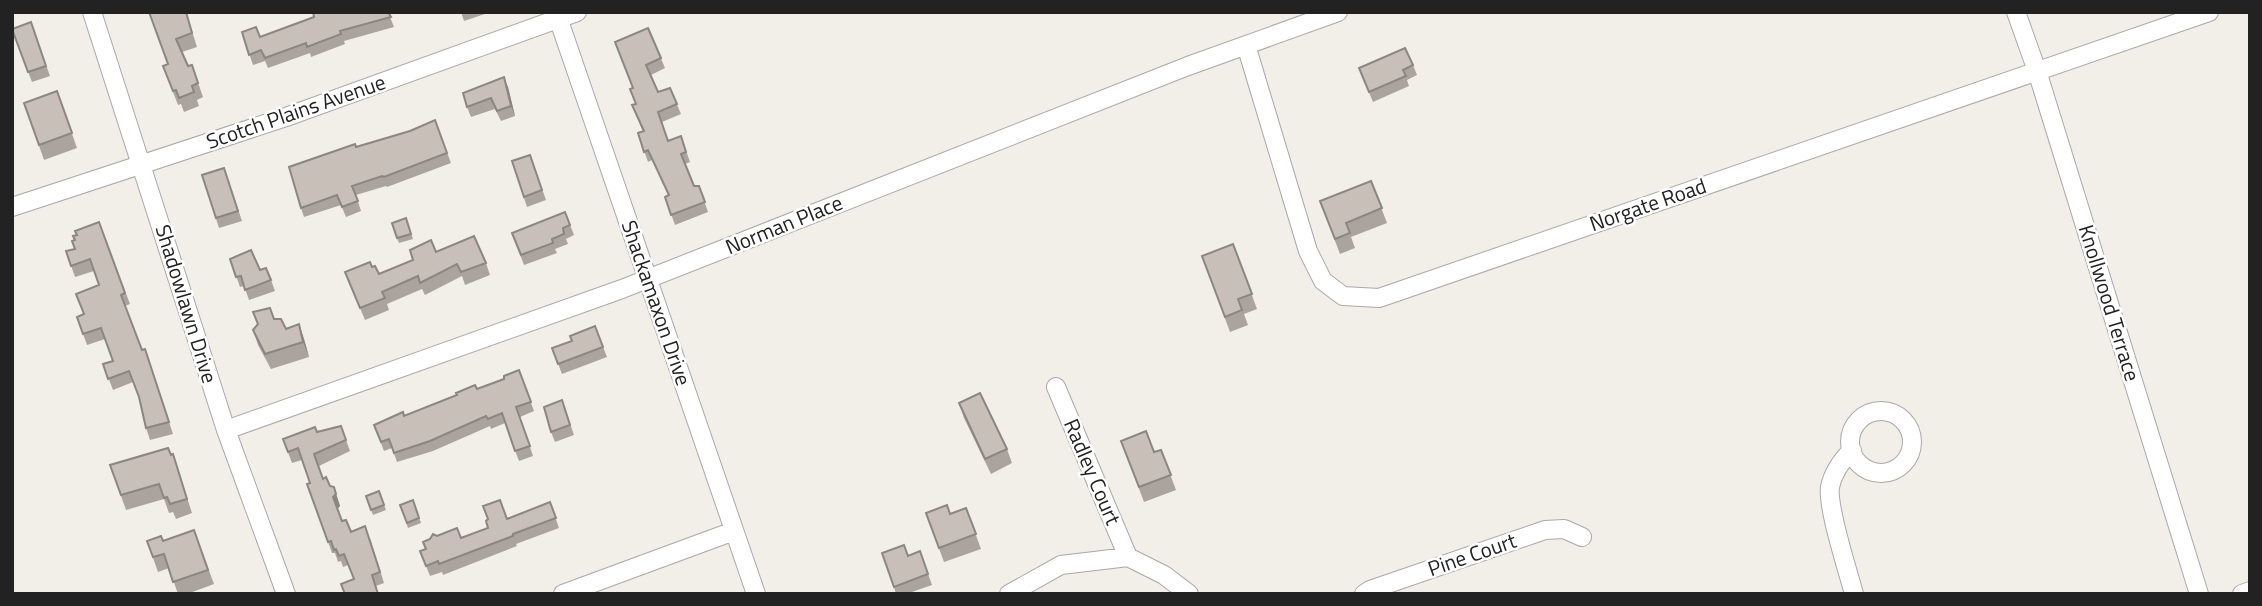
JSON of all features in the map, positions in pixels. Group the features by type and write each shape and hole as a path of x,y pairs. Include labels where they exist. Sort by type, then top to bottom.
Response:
{"street":[{"name":"Shadowlawn Drive","path":"92,12 226,430 286,594"},
{"name":"Scotch Plains Avenue","path":"12,207 299,112 557,16 577,12"},
{"name":"Norman Place","path":"226,430 648,279 1188,66 1338,12"},
{"name":"Knollwood Terrace","path":"2017,12 2199,594"},
{"name":"Norgate Road","path":"1246,45 1308,251 1323,281 1343,296 1379,298 2209,12"},
{"name":"Shackamaxon Drive","path":"557,16 756,594"},
{"name":"Radley Court","path":"1056,387 1128,557"},
{"path":"1852,450 1837,467 1830,489 1832,509 1854,594"},
{"name":"Pine Court","path":"1364,594 1545,530 1564,529 1582,537"},
{"path":"564,594 734,531"},
{"path":"1009,594 1061,565 1128,557 1164,575 1189,594"},
{"path":"2242,594 2250,591"}],"building":[{"path":"149,12 186,12 192,33 176,39 188,66 192,65 198,83 192,86 194,92 179,98 176,90 173,91 163,66 168,64"},
{"path":"313,12 388,12 391,17 340,31 341,34 307,47 306,43 265,58 261,50 249,55 242,32 256,27 260,37 314,17"},
{"path":"31,22 46,66 28,72 12,29"},
{"path":"648,28 661,58 646,65 658,92 670,88 677,104 658,112 668,141 681,136 686,152 681,154 694,186 699,186 705,202 671,215 665,197 669,195 648,150 644,152 638,133 644,131 632,105 636,104 630,89 633,88 615,42"},
{"path":"1405,48 1413,65 1403,70 1406,76 1369,92 1359,68"},
{"path":"504,77 511,106 497,111 491,98 467,107 463,93"},
{"path":"57,91 72,133 39,145 24,103"},
{"path":"435,120 447,153 352,186 358,201 342,207 337,195 301,208 289,167 355,144 356,147 410,131"},
{"path":"530,155 542,190 524,197 512,161"},
{"path":"224,168 238,211 216,218 202,175"},
{"path":"1371,181 1382,208 1346,223 1350,233 1335,239 1320,201"},
{"path":"565,212 570,225 563,228 564,234 552,239 553,243 521,255 512,233"},
{"path":"406,218 411,234 397,238 392,223"},
{"path":"99,222 125,293 121,295 142,350 145,349 169,422 146,428 139,397 129,371 108,379 103,364 113,361 101,328 83,334 77,317 84,314 76,294 99,285 90,259 71,266 66,251 75,249 72,241 75,240 73,236 77,235 75,231"},
{"path":"474,236 486,263 461,272 457,264 420,283 418,276 382,292 385,298 360,308 345,272 370,262 379,274 413,260 410,250 431,240 436,252"},
{"path":"1233,244 1252,294 1238,299 1242,310 1225,317 1202,256"},
{"path":"251,250 260,270 266,268 271,280 245,290 241,276 236,277 230,259"},
{"path":"270,308 274,319 281,319 286,329 299,324 303,342 265,354 253,330 258,324 253,312"},
{"path":"595,326 603,347 558,364 552,348 572,341 570,336"},
{"path":"519,370 531,402 516,407 530,446 515,451 502,413 488,419 486,416 430,441 394,453 389,439 381,442 374,425 403,412 404,416 475,385 477,389 504,379 504,376"},
{"path":"980,393 1007,449 985,459 959,403"},
{"path":"562,400 570,425 551,432 544,407"},
{"path":"341,426 346,440 314,454 323,479 326,477 330,486 334,487 336,494 333,497 342,521 346,520 351,532 365,526 380,572 372,575 378,594 345,594 341,584 354,579 344,554 339,556 331,541 328,542 307,484 310,483 298,448 288,452 283,439 315,427 317,432"},
{"path":"1146,431 1154,452 1161,450 1171,475 1139,487 1121,441"},
{"path":"168,448 171,455 173,454 187,499 170,504 167,497 164,498 159,484 121,495 110,465"},
{"path":"379,491 384,505 371,510 366,496"},
{"path":"413,500 419,518 407,523 400,505"},
{"path":"500,500 507,519 550,502 556,518 439,564 438,561 426,566 420,551 426,549 423,542 433,534 437,536 457,528 461,538 488,528 483,506"},
{"path":"947,505 950,514 966,508 976,534 939,548 926,513"},
{"path":"194,530 208,570 173,582 164,554 153,557 147,541 161,536 163,541"},
{"path":"904,545 908,556 920,551 928,574 894,587 882,553"}]}
